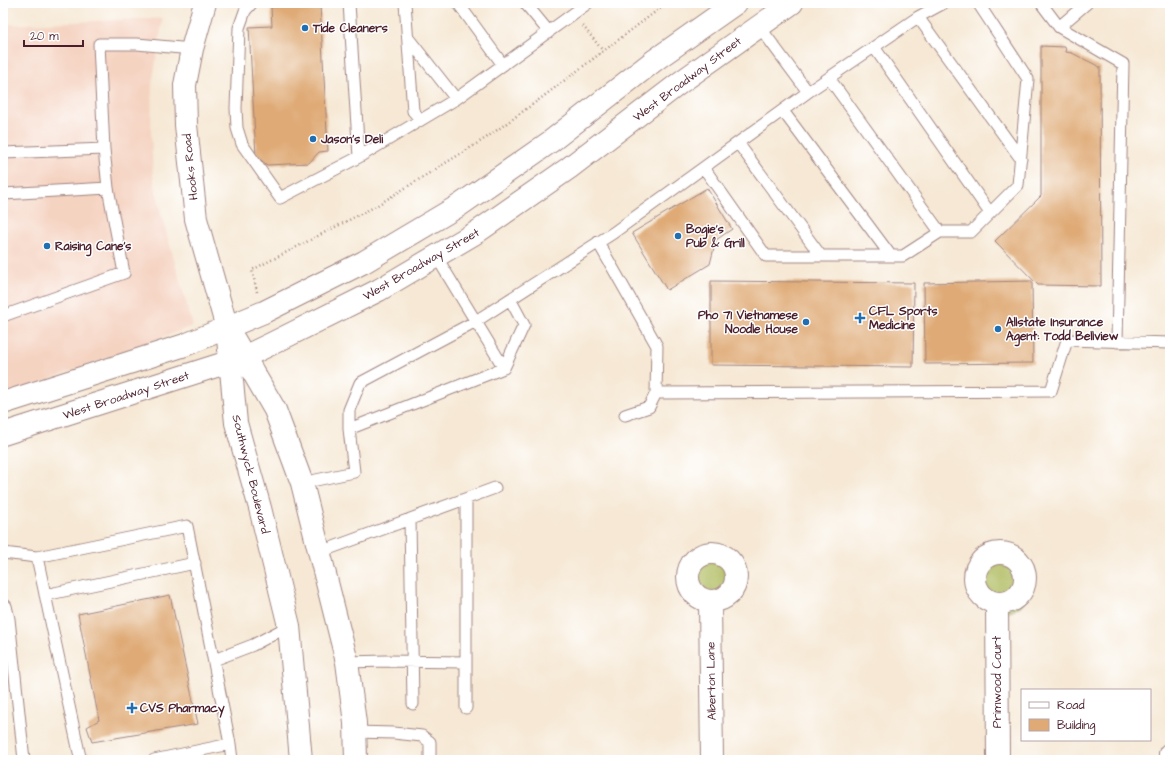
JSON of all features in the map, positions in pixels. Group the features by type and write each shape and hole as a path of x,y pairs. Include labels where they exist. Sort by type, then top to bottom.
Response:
{"main road":[{"name":"Hooks Road","path":"205,3 192,49 186,85 186,125 196,219 227,328"},
{"path":"3,403 185,345 264,312 364,262 460,205 550,142 656,60 736,3"},
{"path":"741,3 759,26"},
{"name":"West Broadway Street","path":"3,434 237,359 274,343 379,290 477,232 569,168 681,82 792,3"},
{"name":"Southwyck Boulevard","path":"227,328 237,359 236,423 260,508 289,626 301,760"},
{"name":"Southwyck Boulevard","path":"237,359 275,410 302,482 347,662 355,732 356,760"},
{"name":"Alberton Lane","path":"710,602 712,760"},
{"name":"Primwood Court","path":"997,603 998,760"},
{"path":"1170,754 1170,760"}],"lane":[{"path":"252,3 245,11 239,28 236,108 237,128 242,144 280,198 359,157 456,99 588,3"},
{"path":"349,3 359,157"},
{"path":"405,3 413,111 421,120"},
{"path":"458,3 503,65"},
{"path":"525,3 549,32"},
{"path":"302,482 354,472 349,429 349,410 360,383 476,321 598,242 704,168 808,92 918,17 944,3"},
{"path":"704,168 766,256 903,256 940,232 971,232 1018,185 1028,79 978,3"},
{"path":"1041,3 1059,27 1123,64 1117,342"},
{"path":"1059,27 1087,3"},
{"path":"918,17 1021,158"},
{"path":"759,26 808,92"},
{"path":"408,38 456,99"},
{"path":"3,316 124,273 108,188 104,149 99,44 137,44 192,49"},
{"path":"874,47 990,213"},
{"path":"829,78 940,232"},
{"path":"783,111 891,256"},
{"path":"738,143 821,256"},
{"path":"3,153 104,149"},
{"path":"3,194 108,188"},
{"path":"598,242 657,346 656,393 649,407 625,416"},
{"path":"436,256 504,368"},
{"path":"349,429 504,368 524,325 510,299"},
{"path":"656,393 1051,391 1067,340 1170,344"},
{"path":"320,552 494,488"},
{"path":"466,499 466,708"},
{"path":"410,519 413,704"},
{"path":"3,553 37,557 187,526 214,660 232,760"},
{"path":"37,557 80,757 83,760"},
{"path":"45,594 195,563"},
{"path":"3,604 6,606 9,619 24,760"},
{"path":"214,660 253,645 289,626"},
{"path":"347,662 386,660 466,662"},
{"path":"355,732 394,733 422,736 430,742 430,760"},
{"path":"154,760 230,744"}],"path":[{"path":"251,294 258,291 252,270 376,206 486,138 667,3"}],"shaded area":[{"path":"163,18 152,85 151,131 153,175 161,214 193,326 31,386 3,393 3,25"}],"green space":[{"path":"709,547 718,549 729,558 734,572 732,581 723,592 709,597 700,595 689,586 684,572 686,563 695,552"},
{"path":"1003,563 1012,565 1023,574 1028,588 1026,597 1017,608 1003,613 994,611 983,602 978,588 980,579 989,568"}],"building":[{"path":"320,4 328,151 319,152 309,163 267,165 256,156 249,27 272,26 271,7"},
{"path":"1041,46 1065,47 1066,52 1072,53 1100,67 1101,286 1038,285 995,241 1041,196"},
{"name":"Bogie's Pub & Grill","path":"707,188 732,229 716,240 710,264 667,290 632,233"},
{"path":"711,281 914,283 913,367 711,365"},
{"path":"1032,281 1033,363 925,364 924,283"},
{"name":"CVS Pharmacy","path":"170,595 198,724 92,742 87,727 99,720 78,614"}],"place":[{"name":"Tide Cleaners","path":"305,28"},
{"name":"Jason's Deli","path":"313,139"},
{"name":"Bogie's Pub & Grill","path":"678,236"},
{"name":"Raising Cane's","path":"47,246"},
{"name":"CFL Sports Medicine","path":"860,318"},
{"name":"Pho 71 Vietnamese Noodle House","path":"806,322"},
{"name":"Allstate Insurance Agent: Todd Bellview","path":"998,329"},
{"name":"CVS Pharmacy","path":"132,708"}]}
